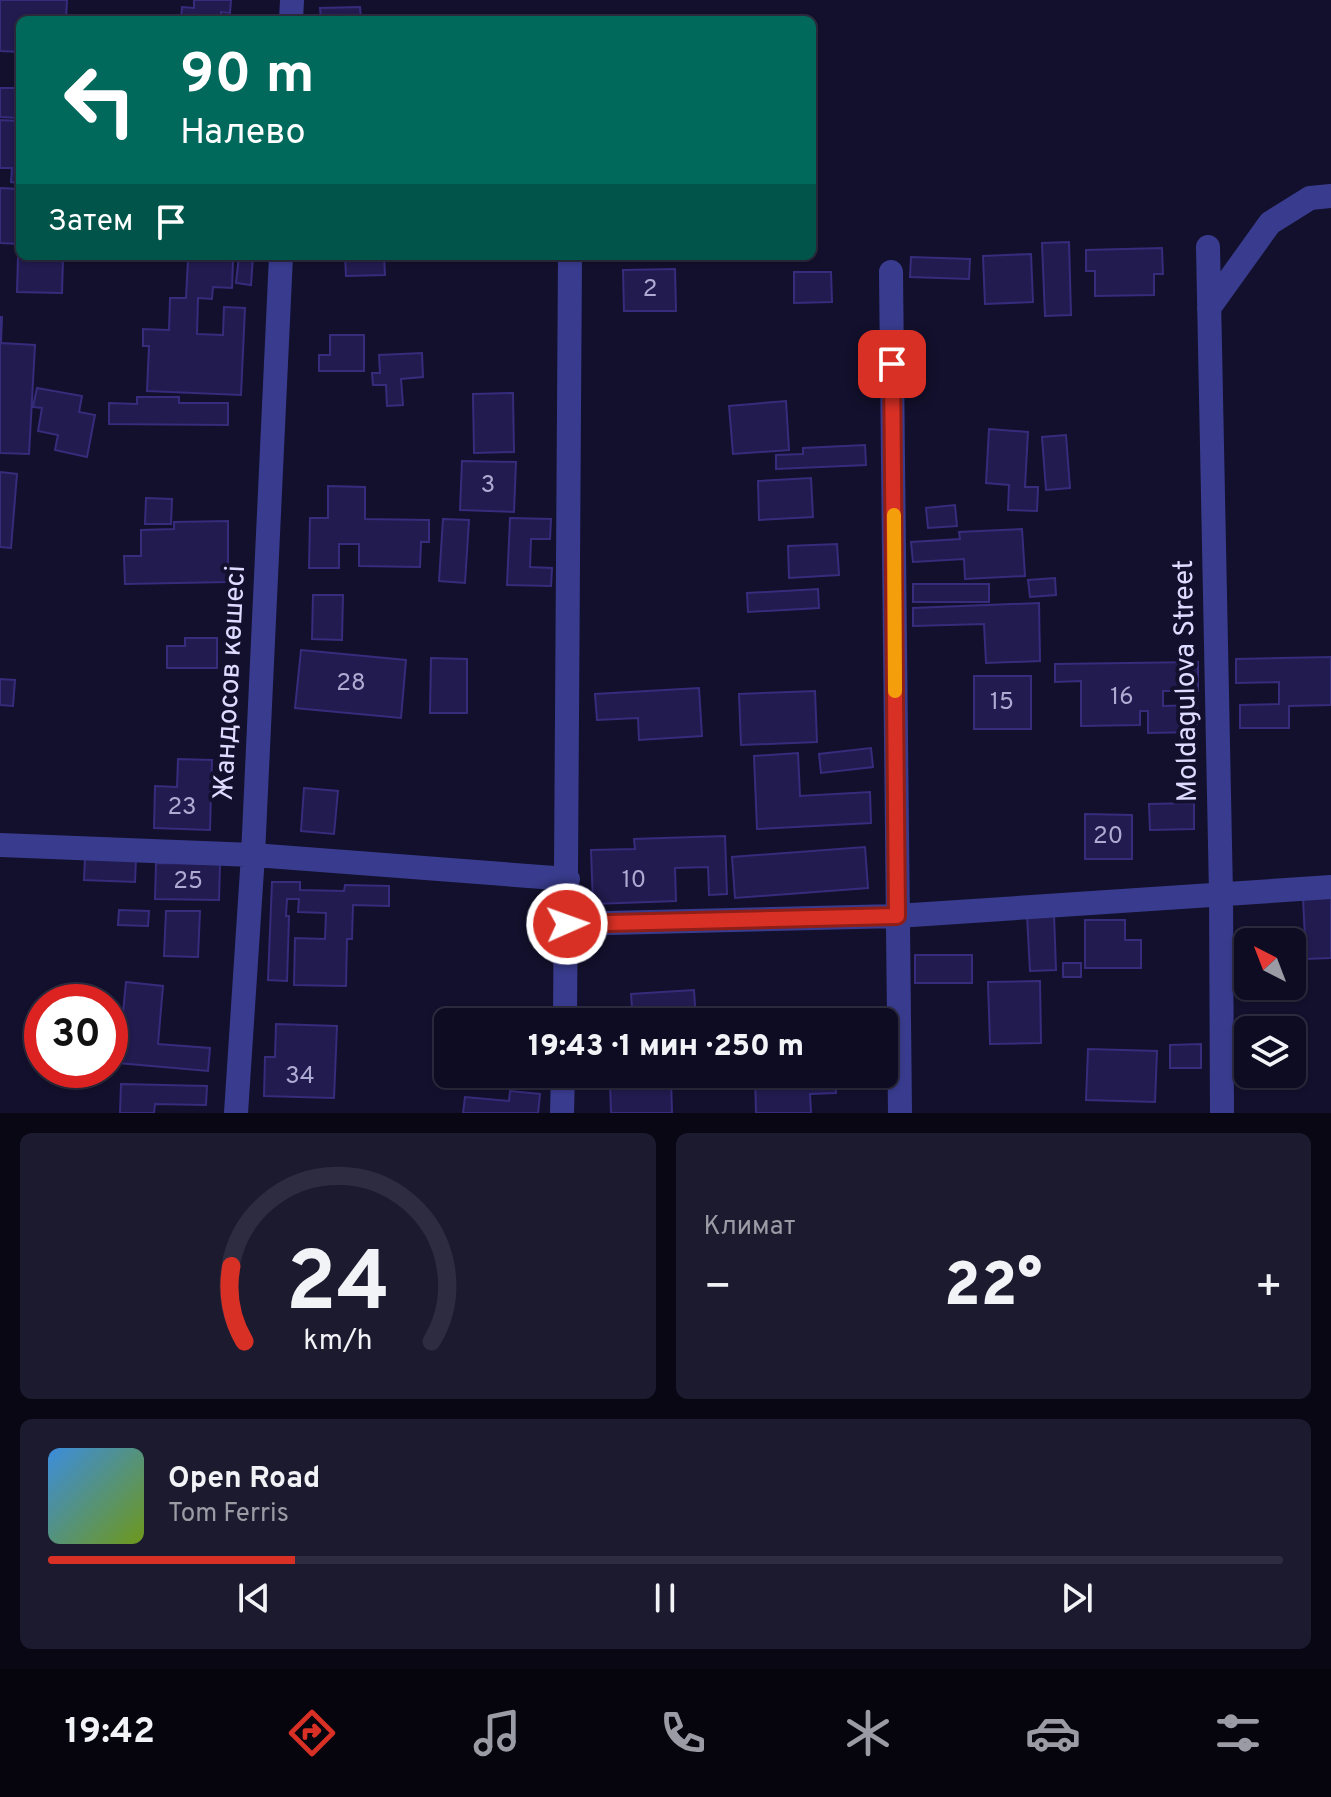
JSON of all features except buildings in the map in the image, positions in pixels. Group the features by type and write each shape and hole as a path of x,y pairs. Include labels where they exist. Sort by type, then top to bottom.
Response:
{"street":[{"path":"1209,308 1270,223 1310,198 1331,196"},
{"name":"Moldagulova Street","path":"1208,247 1221,894 1222,1113"},
{"name":"Жандосов көшесі","path":"236,1113 253,855 281,260"},
{"path":"565,1008 570,260"},
{"path":"891,272 900,1113"},
{"path":"0,845 253,855 568,879"},
{"path":"567,924 897,916 1331,887"},
{"path":"562,1113 563,1088"}],"slow traffic":[{"path":"894,515 895,691"}],"route":[{"path":"567,924 897,916 892,364"}]}
